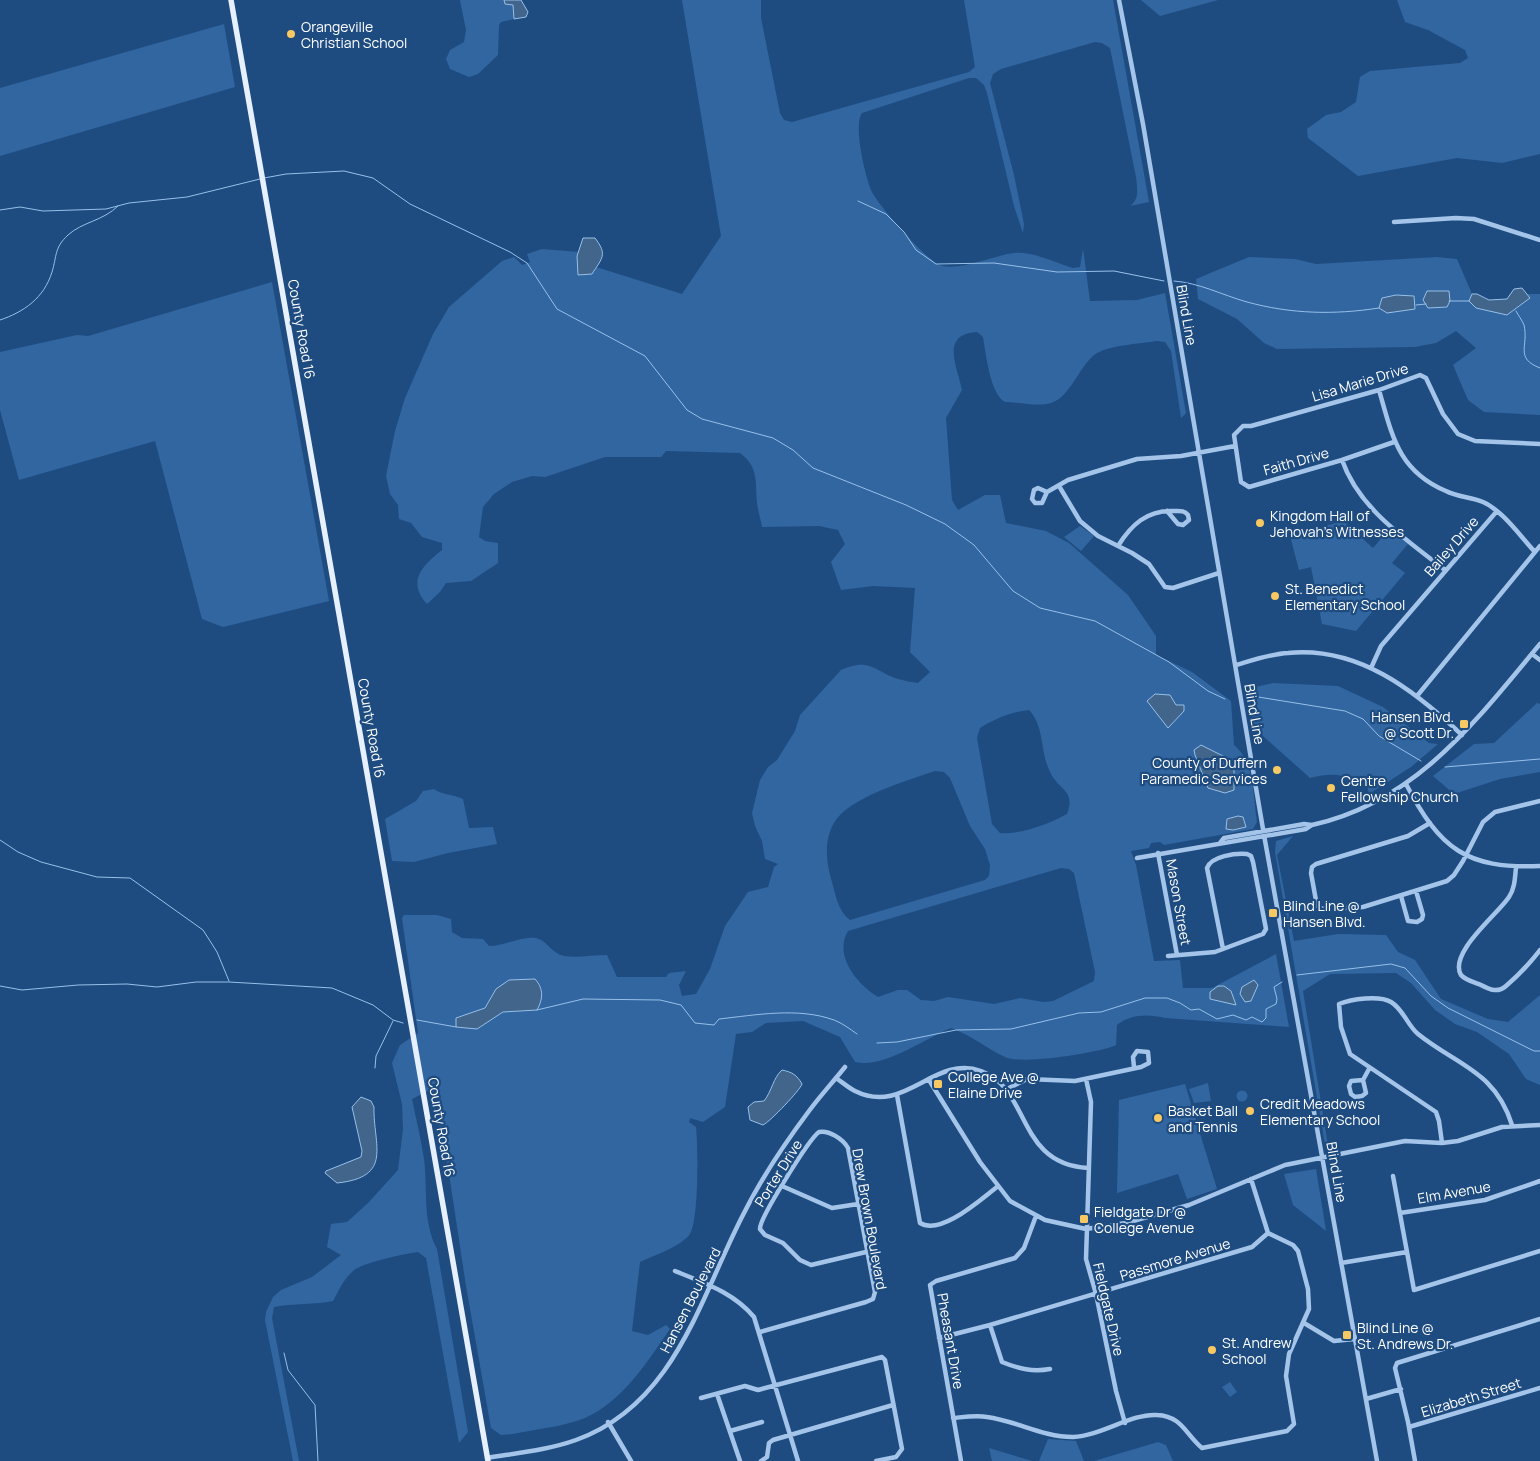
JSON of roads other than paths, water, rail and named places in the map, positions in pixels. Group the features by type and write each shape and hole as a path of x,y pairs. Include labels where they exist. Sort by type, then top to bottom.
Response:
{"main road":[{"name":"County Road 16","path":"231,0 487,1459"}],"street":[{"name":"Blind Line","path":"1119,0 1143,124 1265,837 1377,1461"},
{"path":"1394,222 1456,218 1474,219 1540,240"},
{"name":"Lisa Marie Drive","path":"1235,446 1234,435 1243,426 1251,426 1379,390 1420,375 1424,376 1443,414 1458,434 1475,441 1540,444"},
{"path":"1379,390 1394,442 1403,457 1422,479 1447,492 1483,502 1496,511 1535,552"},
{"name":"Faith Drive","path":"1235,446 1241,482 1249,487 1342,460 1394,442"},
{"path":"1047,492 1068,480 1136,459 1163,459 1235,446"},
{"path":"1342,460 1348,478 1373,509 1445,570"},
{"path":"1059,486 1080,521 1098,536 1148,564 1165,587 1173,588 1219,573"},
{"path":"1118,546 1133,526 1143,517 1167,511 1184,511 1188,515 1189,520 1184,525 1178,524 1167,511"},
{"name":"Bailey Drive","path":"1371,668 1381,646 1496,511"},
{"path":"1417,696 1540,546"},
{"path":"1137,858 1306,829 1312,825 1355,813 1406,784 1434,762 1462,734 1540,644"},
{"path":"1236,665 1278,654 1305,652 1336,656 1371,668 1394,680 1417,696 1462,734"},
{"path":"1532,654 1540,660"},
{"path":"1406,784 1443,840 1466,856 1494,865 1516,867 1540,866"},
{"path":"1430,823 1408,836 1316,864 1312,868 1317,906 1319,908 1363,906 1447,881 1454,875 1466,856 1488,816 1495,812 1540,801"},
{"path":"1220,843 1224,838 1304,824 1312,825"},
{"name":"Mason Street","path":"1158,853 1177,955"},
{"path":"1168,956 1223,949 1263,934 1266,929 1251,856 1243,854 1216,859 1207,868 1223,949"},
{"path":"1516,867 1515,882 1509,897 1464,949 1459,962 1460,970 1464,977 1491,990 1502,989 1528,966 1540,950"},
{"path":"1401,896 1408,921 1417,922 1423,915 1416,891"},
{"path":"1442,1143 1436,1112 1369,1069 1347,1049 1340,1027 1339,1004 1348,1000 1373,999 1393,1004 1417,1034 1482,1076 1500,1098 1512,1126"},
{"path":"1005,1090 1027,1079 1069,1081 1086,1079 1134,1067 1149,1063 1148,1052 1136,1051 1133,1057 1134,1067"},
{"name":"Hansen Boulevard","path":"487,1459 557,1445 577,1439 632,1406 670,1365 711,1286 744,1213 778,1154 809,1111 845,1067"},
{"path":"836,1078 855,1091 871,1096 897,1095 946,1070 971,1068 991,1076 1005,1090 1038,1145 1058,1162 1069,1166 1088,1168"},
{"path":"1363,1080 1352,1081 1349,1086 1350,1094 1355,1097 1362,1096 1366,1092 1363,1080 1369,1069"},
{"name":"Fieldgate Drive","path":"1086,1079 1090,1102 1086,1259 1096,1294 1116,1391 1125,1423"},
{"path":"929,1080 997,1186 1010,1200 1036,1216 1064,1225 1086,1229 1126,1223 1189,1205 1285,1165 1405,1141 1442,1143 1512,1126 1540,1125"},
{"path":"897,1095 920,1223 929,1226 963,1215 997,1186"},
{"name":"Porter Drive","path":"822,1132 817,1133 782,1186 761,1222 762,1233 782,1243 800,1260 811,1265 866,1252"},
{"name":"Drew Brown Boulevard","path":"760,1332 873,1298 875,1292 848,1148 842,1140 822,1132"},
{"path":"1393,1176 1414,1290 1540,1251"},
{"path":"953,1418 988,1417 1060,1436 1087,1435 1152,1415 1168,1417 1182,1424 1202,1448 1287,1431 1294,1424 1286,1376 1289,1354 1304,1324 1309,1309 1309,1300 1298,1251 1293,1245 1268,1233 1251,1179"},
{"name":"Elm Avenue","path":"1400,1213 1486,1200 1540,1181"},
{"path":"782,1186 832,1208 858,1204"},
{"name":"Pheasant Drive","path":"960,1461 929,1289 932,1283 1015,1258 1024,1248 1036,1216"},
{"name":"Passmore Avenue","path":"939,1338 990,1325 1252,1247 1268,1233"},
{"path":"1341,1263 1407,1252"},
{"path":"675,1271 711,1286 742,1302 754,1317 798,1461"},
{"path":"1415,1461 1395,1368 1401,1360 1540,1319"},
{"path":"1304,1324 1334,1341 1354,1339"},
{"path":"990,1325 1002,1362 1015,1368 1036,1372 1050,1370"},
{"path":"700,1398 745,1386 758,1390 882,1357 886,1360 902,1449 896,1456 876,1461"},
{"name":"Elizabeth Street","path":"1409,1427 1540,1388"},
{"path":"1366,1398 1401,1390"},
{"path":"717,1394 740,1461"},
{"path":"761,1461 767,1457 771,1441 893,1405"},
{"path":"608,1422 631,1461"},
{"path":"730,1431 762,1422"}],"waterway":[{"path":"264,178 286,174 344,171 373,178 410,204 510,252 527,263 557,309 645,356 687,410 702,419 773,438 793,450 813,468 906,505 945,524 974,545 1013,591 1040,608 1095,621 1169,662 1208,691 1225,699"},
{"path":"0,210 20,207 43,211 106,209 129,203 187,197 260,179"},
{"path":"858,201 886,214 904,232 916,250 936,264 994,263 1057,272 1114,271 1164,281"},
{"path":"0,320 17,313 38,297 52,272 58,248 68,235 106,215 118,206"},
{"path":"1174,281 1193,284 1247,302 1280,309 1346,312 1379,308"},
{"path":"1449,301 1469,301"},
{"path":"1416,305 1426,304"},
{"path":"1516,311 1524,325 1525,356 1527,360 1540,368"},
{"path":"1252,696 1345,711 1363,719 1379,736 1421,761"},
{"path":"1445,767 1540,759"},
{"path":"0,840 18,852 41,862 97,877 130,878 203,930 217,952 229,981"},
{"path":"1297,975 1391,964 1405,968 1431,996 1448,1008 1534,1051 1540,1051"},
{"path":"0,986 22,990 78,985 127,984 157,987 196,982 229,982 332,988 373,1005 393,1020 403,1023"},
{"path":"877,1043 897,1042 956,1030 1011,1029 1079,1013 1101,1012 1145,998 1167,998 1191,1010 1199,1009 1217,1019 1233,1015 1246,1020 1252,1017 1262,1022 1266,1018 1266,1009 1276,1004 1277,999 1274,987 1282,982"},
{"path":"537,1010 583,999 660,1000 681,1005 695,1023 714,1025 719,1019 792,1013 820,1016 834,1020 857,1034"},
{"path":"417,1020 456,1027"},
{"path":"375,1068 376,1056 393,1021"},
{"path":"284,1353 288,1370 315,1405 318,1461"}],"place":[{"name":"Orangeville Christian School","path":"291,34"},
{"name":"Kingdom Hall of Jehovah's Witnesses","path":"1260,523"},
{"name":"St. Benedict Elementary School","path":"1275,596"},
{"name":"Hansen Blvd. @ Scott Dr.","path":"1464,724"},
{"name":"County of Duffern Paramedic Services","path":"1277,770"},
{"name":"Centre Fellowship Church","path":"1331,788"},
{"name":"Blind Line @ Hansen Blvd.","path":"1273,913"},
{"name":"College Ave @ Elaine Drive","path":"938,1084"},
{"name":"Credit Meadows Elementary School","path":"1250,1111"},
{"name":"Basket Ball and Tennis","path":"1158,1118"},
{"name":"Fieldgate Dr @ College Avenue","path":"1084,1219"},
{"name":"Blind Line @ St. Andrews Dr.","path":"1347,1335"},
{"name":"St. Andrew School","path":"1212,1350"}]}
